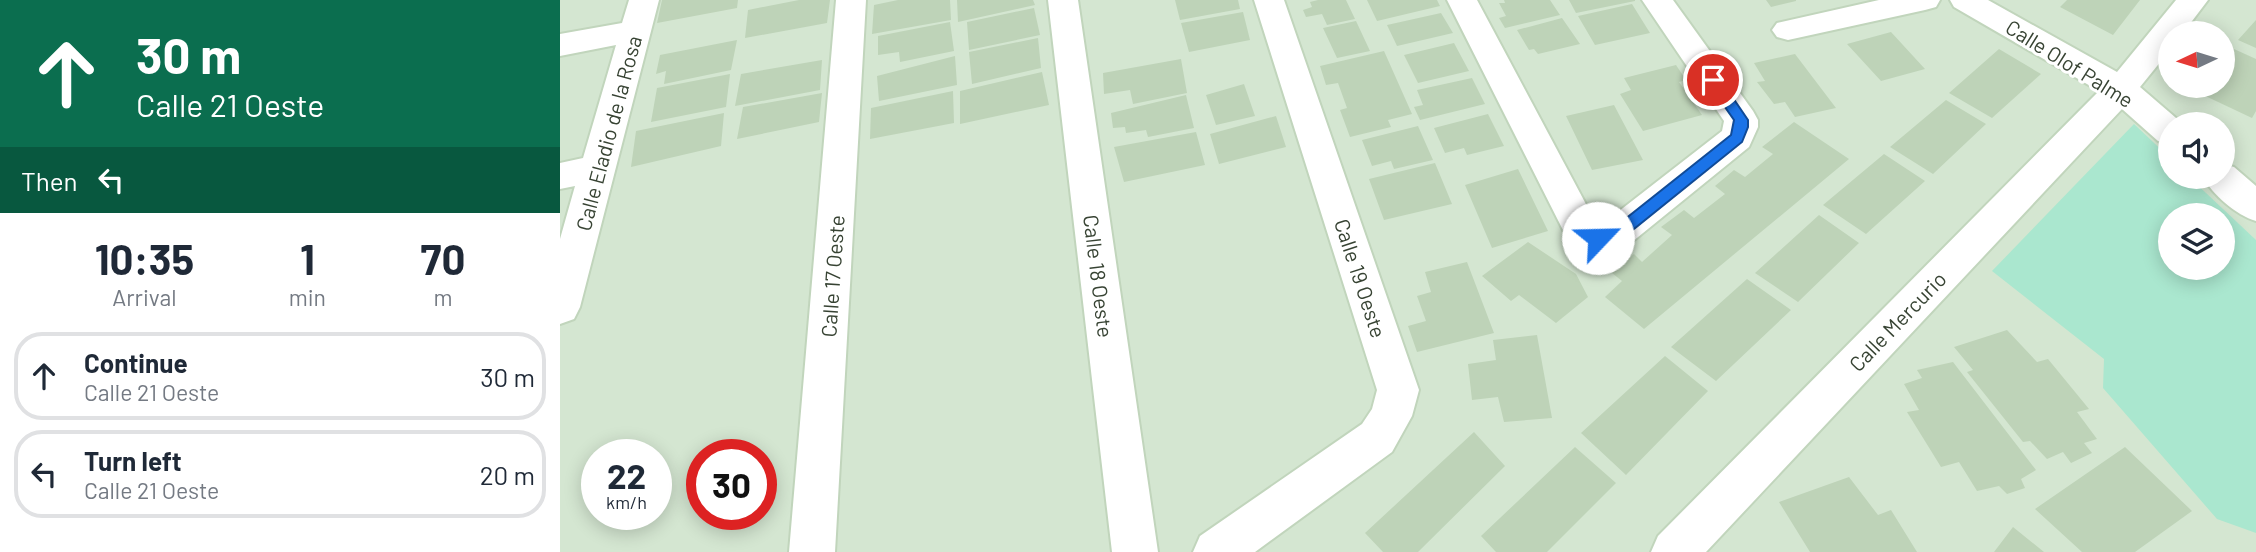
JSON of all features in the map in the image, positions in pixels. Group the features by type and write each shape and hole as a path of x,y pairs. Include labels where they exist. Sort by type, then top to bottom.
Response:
{"street":[{"name":"Calle 17 Oeste","path":"812,552 851,0"},
{"name":"Calle 18 Oeste","path":"1063,0 1135,552"},
{"name":"Calle 19 Oeste","path":"1216,552 1377,438 1391,416 1398,390 1269,0"},
{"path":"1462,0 1583,234 1598,238 1614,236 1681,185 1737,138 1741,127 1741,120 1657,0"},
{"path":"1788,30 1925,0"},
{"name":"Calle Olof Palme","path":"1965,0 2121,89 2158,121"},
{"name":"Calle Mercurio","path":"1674,552 2121,89 2193,0"},
{"path":"560,45 640,16"},
{"name":"Calle Eladio de la Rosa","path":"560,307 640,16"},
{"path":"560,176 598,168"},
{"path":"2235,189 2256,207"}],"shaded area":[{"path":"560,0 2256,0 2256,552 560,552"}],"green space":[{"path":"2134,124 2158,147 2158,189 2202,189 2217,203 2158,203 2158,280 2235,280 2235,220 2256,240 2256,533 2217,519 2103,388 2104,359 1992,271"}],"building":[{"path":"662,0 738,0 737,8 657,23"},
{"path":"799,0 830,0 827,23 745,38 748,10"},
{"path":"898,0 950,0 951,20 872,34 874,5"},
{"path":"957,0 1033,0 1035,5 958,22"},
{"path":"1175,0 1238,0 1240,9 1180,20"},
{"path":"1346,0 1355,19 1327,25 1322,14 1306,17 1303,10 1312,7 1310,2"},
{"path":"1367,0 1437,0 1440,6 1377,21"},
{"path":"1504,0 1550,0 1560,15 1505,28 1499,18 1506,16 1499,3 1505,3"},
{"path":"1569,0 1635,0 1635,1 1576,13"},
{"path":"1766,0 1796,0 1796,1 1771,7"},
{"path":"2067,0 2140,0 2113,35 2060,7"},
{"path":"1632,4 1650,33 1595,45 1578,16"},
{"path":"1034,8 1040,35 969,50 967,22"},
{"path":"1243,12 1250,40 1189,52 1181,23"},
{"path":"1441,13 1453,33 1397,46 1387,25"},
{"path":"1562,18 1580,44 1538,54 1534,49 1529,50 1517,30"},
{"path":"2256,20 2256,48 2238,40"},
{"path":"1356,21 1370,51 1337,58 1323,28"},
{"path":"950,22 954,51 900,62 899,52 878,55 878,36"},
{"path":"1891,32 1925,69 1881,81 1847,44"},
{"path":"1038,38 1041,68 972,84 969,52"},
{"path":"737,40 731,70 664,84 666,71 656,74 660,55"},
{"path":"1454,43 1469,71 1418,83 1404,55"},
{"path":"1999,49 2041,74 1992,118 1949,93"},
{"path":"2235,49 2256,59 2256,111 2252,118 2210,98 2235,98"},
{"path":"1384,51 1412,114 1388,120 1391,127 1350,137 1340,110 1347,108 1338,83 1326,85 1320,66"},
{"path":"1795,54 1836,108 1795,117 1785,102 1774,104 1757,82 1765,81 1754,63"},
{"path":"955,56 957,85 879,101 877,76"},
{"path":"1181,59 1187,93 1133,104 1130,90 1104,94 1103,73"},
{"path":"822,60 820,90 735,106 741,74"},
{"path":"1676,65 1686,80 1679,82 1702,115 1643,131 1620,94 1631,90 1624,78"},
{"path":"1042,72 1049,105 960,124 960,91"},
{"path":"730,74 726,107 651,122 657,88"},
{"path":"1472,78 1485,104 1420,120 1414,107 1423,105 1417,90"},
{"path":"1244,84 1255,116 1216,125 1206,95"},
{"path":"953,91 954,123 870,139 871,108"},
{"path":"822,93 819,122 737,139 743,107"},
{"path":"1186,95 1194,128 1148,137 1146,130 1126,133 1125,127 1113,128 1111,113"},
{"path":"1946,100 1986,124 1933,174 1890,147"},
{"path":"1614,105 1643,160 1592,170 1566,116"},
{"path":"724,113 721,146 631,167 636,131"},
{"path":"1488,114 1504,146 1467,155 1464,148 1445,153 1434,128"},
{"path":"1276,116 1286,147 1219,164 1210,134"},
{"path":"1794,122 1849,159 1644,329 1605,297 1622,281 1612,273 1634,254 1642,262 1672,235 1661,227 1684,210 1694,218 1725,194 1715,186 1734,170 1745,177 1773,154 1762,147"},
{"path":"1418,126 1433,160 1394,169 1391,161 1372,166 1362,140"},
{"path":"1196,132 1205,165 1124,182 1114,147"},
{"path":"1884,154 1925,181 1866,234 1823,205"},
{"path":"1435,163 1452,204 1384,220 1369,179"},
{"path":"1518,169 1548,231 1492,248 1465,185"},
{"path":"1819,215 1859,243 1798,302 1755,273"},
{"path":"1528,242 1576,274 1588,297 1556,323 1519,295 1511,301 1482,276"},
{"path":"1467,262 1494,333 1417,352 1408,326 1426,321 1417,296 1431,292 1425,272"},
{"path":"1747,279 1791,310 1716,381 1671,347"},
{"path":"2007,330 2037,362 2048,359 2089,409 2077,412 2097,439 2084,443 2092,453 2071,463 2063,452 2047,459 2030,441 2023,442 1967,372 1973,370 1954,347"},
{"path":"1537,335 1552,418 1504,422 1498,397 1472,400 1468,364 1496,360 1493,340"},
{"path":"1665,356 1708,391 1626,475 1581,433"},
{"path":"1953,362 2036,470 2021,479 2025,488 2007,494 1999,486 1977,491 1959,462 1941,467 1907,412 1919,410 1904,384 1922,378 1917,370"},
{"path":"1474,432 1505,466 1418,552 1383,552 1365,533"},
{"path":"1575,447 1616,483 1547,552 1496,552 1481,536"},
{"path":"2125,447 2192,511 2135,552 2082,552 2035,509"},
{"path":"1849,477 1878,515 1891,510 1917,552 1810,552 1779,502"},
{"path":"2013,527 2044,552 1994,552"}],"route":[{"path":"1598,238 1614,236 1737,138 1741,120 1713,80"}]}
